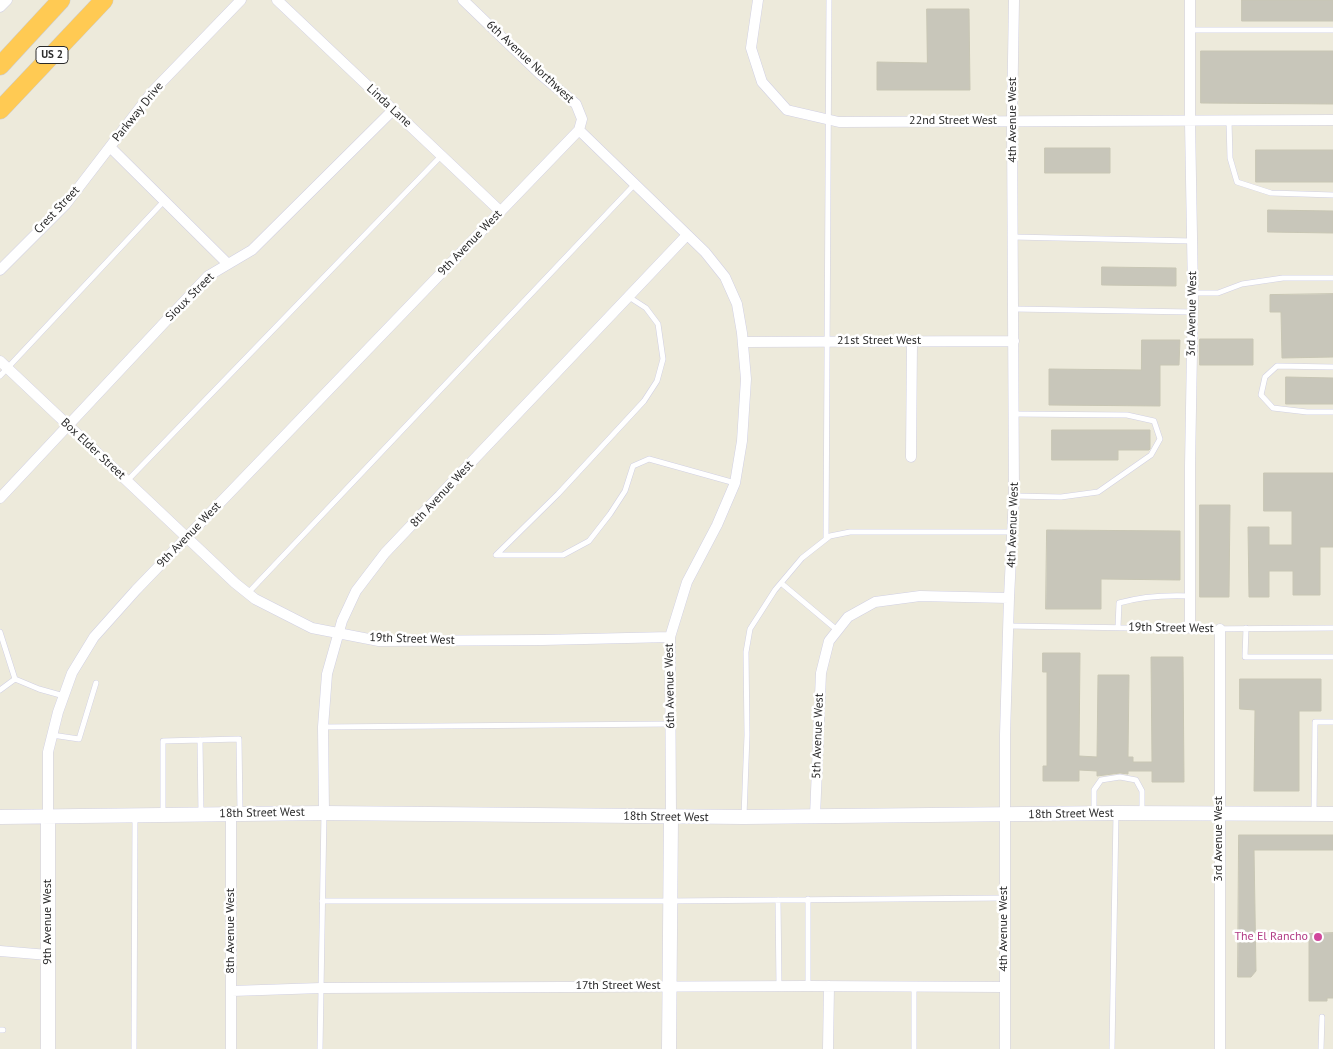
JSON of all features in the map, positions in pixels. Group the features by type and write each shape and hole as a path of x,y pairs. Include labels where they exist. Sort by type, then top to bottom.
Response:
{"highway":[{"name":"US 2","path":"0,66 61,0"},
{"name":"US 2","path":"0,110 104,0"}],"street":[{"name":"Parkway Drive","path":"228,264 110,147 152,92 241,0"},
{"name":"Linda Lane","path":"277,0 500,211"},
{"name":"6th Avenue Northwest","path":"463,0 540,74 576,104 582,119 579,130"},
{"name":"22nd Street West","path":"758,0 751,48 762,82 787,110 828,120 839,122 1333,120"},
{"name":"4th Avenue West","path":"1005,1049 1005,814 1015,414 1012,121 1014,0"},
{"name":"3rd Avenue West","path":"1190,0 1193,293 1190,628"},
{"name":"Sioux Street","path":"0,498 208,276 252,250 393,110"},
{"path":"579,130 687,235"},
{"name":"9th Avenue West","path":"48,1049 48,752 51,735 72,673 94,637 136,590 579,130"},
{"name":"Crest Street","path":"0,270 66,204 110,147"},
{"name":"8th Avenue West","path":"324,813 323,727 327,674 342,621 356,591 385,553 687,235"},
{"name":"6th Avenue West","path":"670,1049 670,637 687,582 717,525 735,483 742,441 746,379 738,304 725,277 705,252 687,235"},
{"path":"911,457 912,341"},
{"name":"21st Street West","path":"743,342 1014,341"},
{"name":"Box Elder Street","path":"2,368 68,425 187,537"},
{"name":"19th Street West","path":"187,537 255,599 312,628 379,641 670,637"},
{"path":"838,630 848,617 875,602 920,596 1009,598"},
{"name":"3rd Avenue West","path":"1220,628 1220,1049"},
{"name":"5th Avenue West","path":"815,816 821,673 829,641 838,630"},
{"name":"18th Street West","path":"0,817 324,813 670,817 1094,813 1333,814"},
{"name":"8th Avenue West","path":"230,1049 236,814"},
{"path":"0,951 48,955"},
{"name":"17th Street West","path":"232,991 321,988 670,986 1004,987"},
{"path":"828,1049 829,986"}],"lane":[{"path":"826,540 829,0"},
{"path":"1190,30 1333,30"},
{"path":"1230,121 1230,158 1237,182 1271,193 1333,195"},
{"path":"127,481 442,156"},
{"path":"248,593 635,184"},
{"path":"2,368 164,201"},
{"path":"1013,237 1192,241"},
{"path":"1193,293 1218,293 1242,284 1283,278 1333,278"},
{"path":"628,297 646,308 658,324 663,358 657,381 638,408 558,494 496,555 563,555 589,541 625,491 633,466 649,459 735,483"},
{"path":"1014,309 1192,312"},
{"path":"1333,367 1277,366 1265,377 1261,396 1273,408 1307,412 1333,412"},
{"path":"1014,496 1061,497 1098,492 1151,455 1160,439 1154,421 1127,416 1015,414"},
{"path":"744,817 747,735 746,652 750,629 802,558 830,536 850,532 1013,532"},
{"path":"782,583 838,630"},
{"path":"1118,627 1120,603 1136,598 1161,595 1190,596"},
{"name":"19th Street West","path":"1009,626 1333,628"},
{"path":"1246,628 1245,657 1333,657"},
{"path":"0,632 16,679 39,689 64,696"},
{"path":"0,690 16,679"},
{"path":"51,735 80,739 96,683"},
{"path":"1314,814 1315,722 1333,722"},
{"path":"323,727 671,724"},
{"path":"164,815 163,741 238,739 236,814"},
{"path":"200,740 201,814"},
{"path":"1094,813 1094,790 1101,780 1120,777 1136,780 1142,791 1142,813"},
{"path":"320,1049 324,813"},
{"path":"1112,1049 1116,813"},
{"path":"134,1049 135,815"},
{"path":"322,901 670,901 1004,898"},
{"path":"808,899 808,986"},
{"path":"778,900 779,986"},
{"path":"914,986 914,1049"},
{"path":"1321,1049 1322,1017"}],"building":[{"path":"1242,0 1333,0 1333,21 1242,21"},
{"path":"927,9 969,9 970,90 877,90 877,62 927,63"},
{"path":"1201,51 1333,51 1333,104 1201,103"},
{"path":"1045,148 1110,148 1110,173 1045,173"},
{"path":"1256,150 1333,150 1333,182 1256,182"},
{"path":"1268,210 1333,211 1333,233 1268,232"},
{"path":"1102,267 1176,268 1176,286 1102,285"},
{"path":"1333,294 1333,357 1282,358 1281,312 1270,312 1270,295"},
{"path":"1200,339 1253,339 1253,365 1200,365"},
{"path":"1142,340 1180,340 1179,365 1160,365 1160,406 1049,405 1049,369 1141,370"},
{"path":"1286,377 1333,378 1333,404 1286,404"},
{"path":"1052,430 1150,430 1150,449 1118,450 1118,460 1052,460"},
{"path":"1264,473 1333,473 1333,547 1320,547 1320,595 1293,595 1293,571 1269,571 1269,597 1249,597 1248,527 1269,527 1269,545 1292,545 1292,511 1264,511"},
{"path":"1200,505 1230,505 1229,597 1200,597"},
{"path":"1047,530 1180,531 1180,580 1101,579 1101,609 1046,609"},
{"path":"1043,653 1080,653 1079,756 1097,757 1098,675 1129,675 1128,757 1133,757 1133,762 1152,762 1151,657 1183,657 1184,782 1152,782 1152,771 1128,771 1128,774 1120,773 1097,776 1097,771 1079,770 1079,781 1043,781 1043,766 1047,766 1047,672 1043,672"},
{"path":"1240,679 1321,679 1321,711 1299,711 1299,791 1254,791 1255,710 1240,709"},
{"path":"1239,835 1333,835 1333,850 1254,850 1256,971 1251,977 1238,977"},
{"name":"The El Rancho","path":"1333,933 1333,998 1327,998 1327,1001 1309,1001 1309,934"}],"place":[{"name":"The El Rancho","path":"1318,937"}]}
